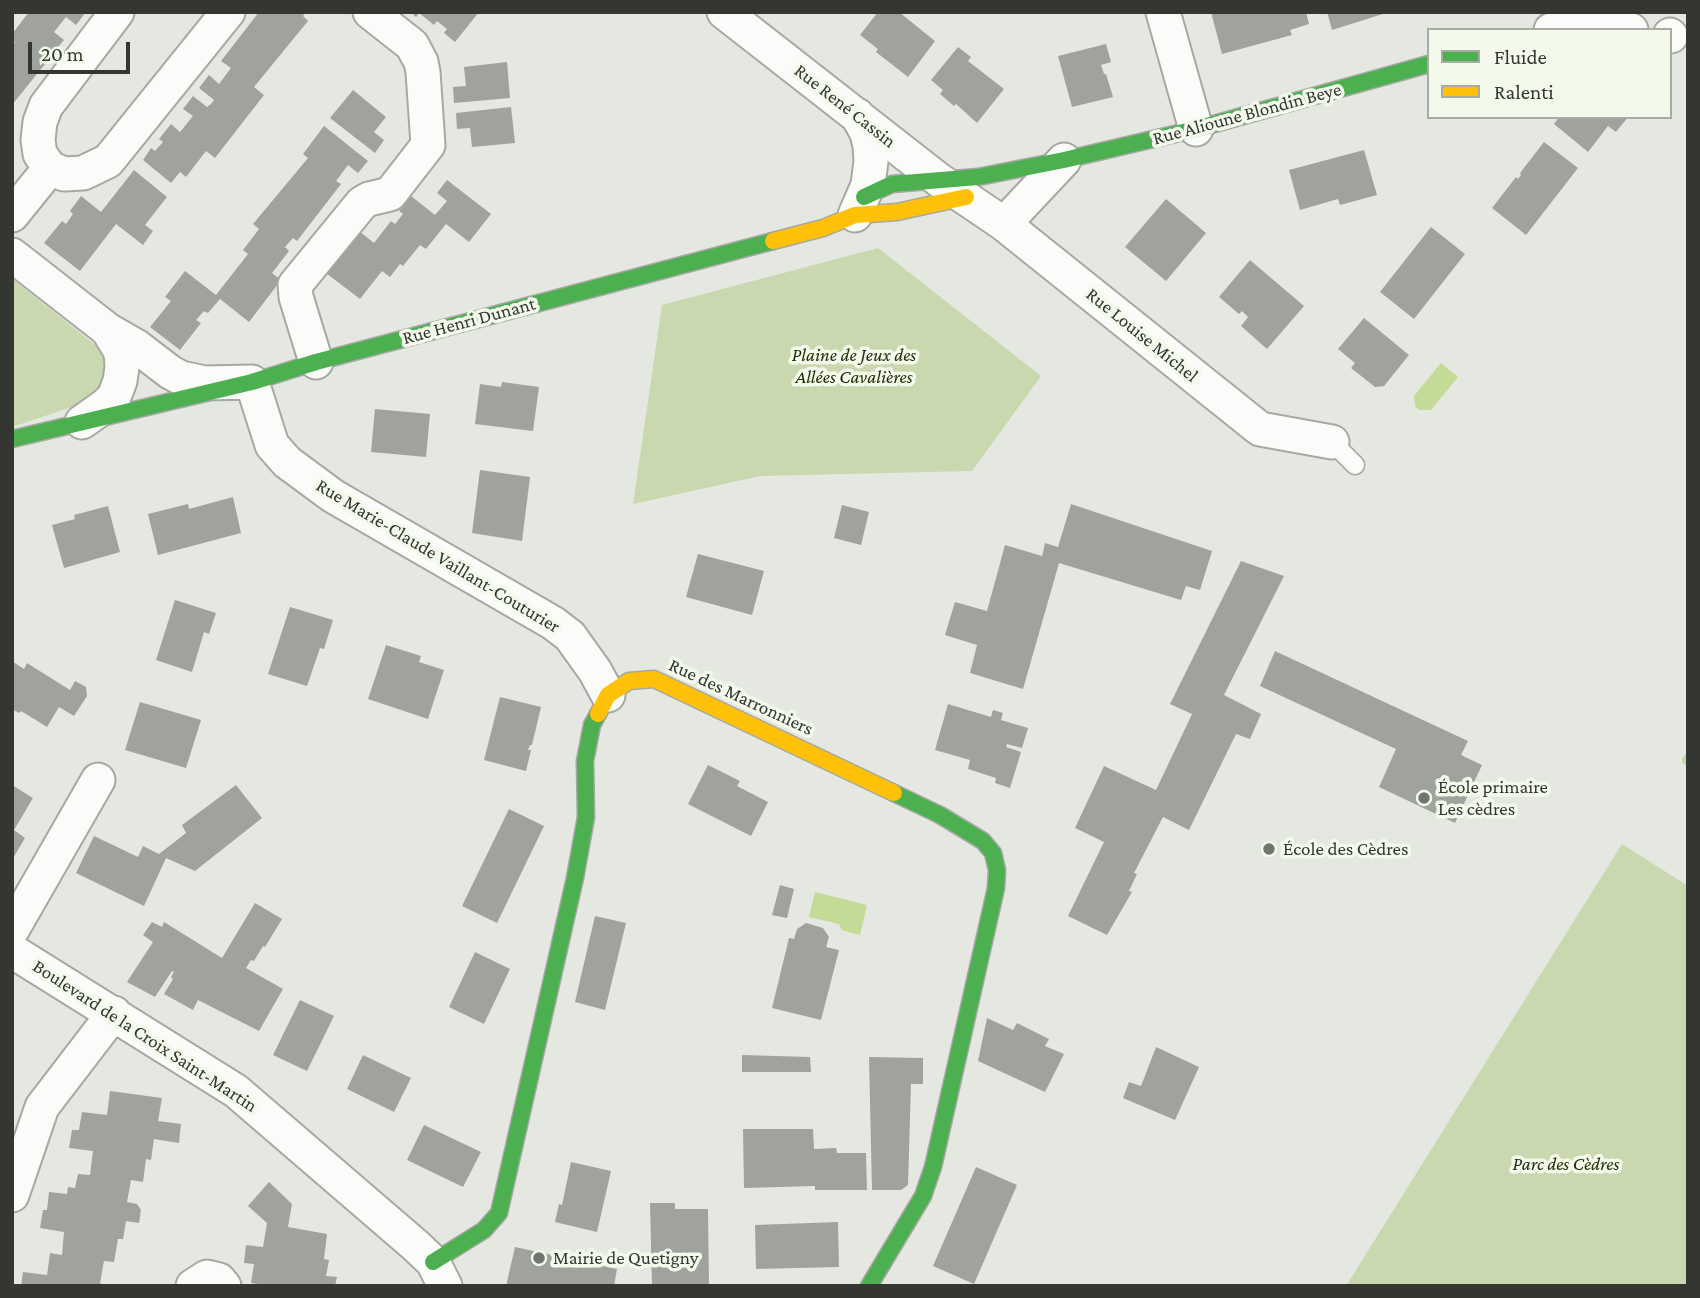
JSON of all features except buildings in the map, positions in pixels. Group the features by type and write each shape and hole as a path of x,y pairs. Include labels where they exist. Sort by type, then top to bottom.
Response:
{"street":[{"path":"117,12 46,106 40,122 40,154 50,168 64,174 83,173 108,161 228,12"},
{"path":"316,362 296,297 295,285 362,203 390,194 428,145 421,62 412,45 370,12"},
{"name":"Rue René Cassin","path":"724,12 953,189"},
{"path":"1163,12 1196,129"},
{"path":"1568,21 1617,28"},
{"name":"Rue Alioune Blondin Beye","path":"953,189 968,178 1064,160 1196,129 1427,65"},
{"path":"858,115 870,146 868,185 859,206"},
{"path":"1004,224 1064,160"},
{"path":"12,215 50,168"},
{"name":"Rue Henri Dunant","path":"12,439 252,382 316,362 823,228 859,206 884,186 953,189"},
{"name":"Rue Henri Dunant","path":"859,206 897,212 953,189"},
{"name":"Rue Louise Michel","path":"953,189 1004,224 1260,429 1344,454"},
{"path":"12,256 108,330 181,378 205,383 252,382"},
{"name":"Rue Henri Dunant","path":"82,422 114,397 120,381 121,352 108,330"},
{"name":"Rue Marie-Claude Vaillant-Couturier","path":"252,382 272,446 287,462 333,496 553,623 570,636 608,695"},
{"name":"Rue des Marronniers","path":"608,695 629,681 641,679 666,683 940,815 983,841 993,853 997,870 996,888 933,1167 923,1196 869,1286"},
{"path":"439,1274 499,1213 575,878 586,817 585,761 592,725 608,695"},
{"path":"12,930 98,780"},
{"name":"Boulevard de la Croix Saint-Martin","path":"12,951 236,1091 439,1274"},
{"path":"12,1195 43,1107 114,1013"},
{"path":"193,1286 200,1279 213,1277 224,1286"}],"green space":[{"name":"Plaine de Jeux des Allées Cavalières","path":"878,248 1041,376 972,471 760,476 633,504 662,305"},
{"path":"12,279 98,347 105,361 106,373 96,399 12,427"},
{"name":"Parc des Cèdres","path":"1622,844 1688,886 1688,1286 1346,1286"}],"shaded area":[{"path":"1441,363 1458,377 1431,410 1419,410 1415,406 1414,396"},
{"path":"815,892 867,905 860,935 842,930 839,924 809,917"}],"traffic: fast":[{"path":"864,197 892,184 978,177 1196,129 1427,65"},
{"path":"12,439 252,382 316,362 773,241"},
{"path":"433,1262 484,1230 499,1213 575,878 586,817 585,761 592,725 598,714"},
{"path":"869,1286 923,1196 933,1167 996,888 997,870 993,853 983,841 940,815 894,793"}],"traffic: slow":[{"path":"773,241 823,228 855,215 897,212 966,197"},
{"path":"598,714 608,695 629,681 654,679 894,793"}],"place":[{"name":"École primaire Les cèdres","path":"1424,798"},
{"name":"École des Cèdres","path":"1269,849"},
{"name":"Mairie de Quetigny","path":"539,1258"}]}
